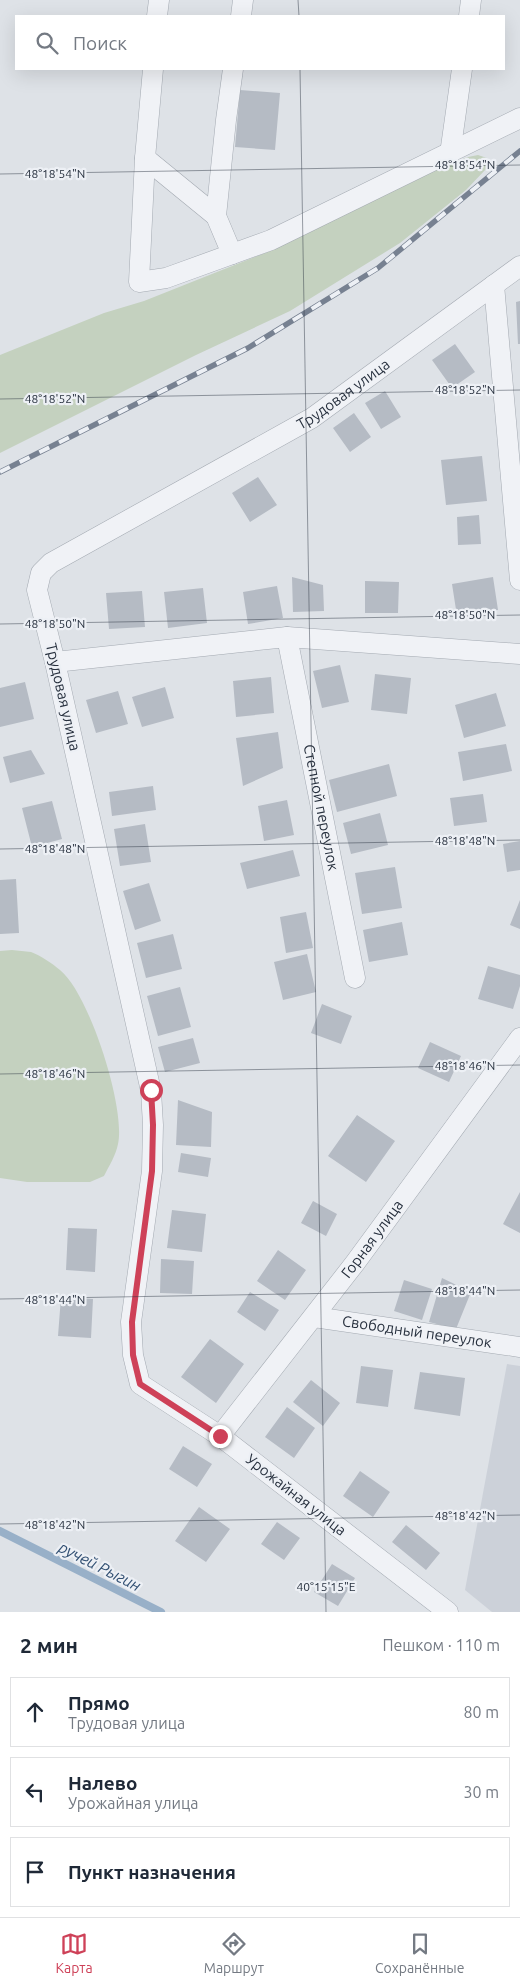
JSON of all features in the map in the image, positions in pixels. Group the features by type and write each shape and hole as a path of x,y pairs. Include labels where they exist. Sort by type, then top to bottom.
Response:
{"street":[{"path":"157,15 159,0"},
{"path":"240,15 243,0"},
{"path":"469,15 471,0"},
{"path":"152,70 145,158 139,282 166,278 271,240 450,154 520,118"},
{"path":"216,216 233,70"},
{"path":"450,154 462,70"},
{"path":"145,158 216,216 232,254"},
{"name":"Трудовая улица","path":"140,1384 133,1355 132,1322 152,1171 153,1125 151,1090 55,662 37,590 40,573 51,563 312,418 520,266"},
{"path":"494,285 520,580"},
{"path":"55,662 287,637 520,654"},
{"name":"Степной переулок","path":"287,637 355,978"},
{"name":"Горная улица","path":"220,1436 314,1317 520,1038"},
{"name":"Свободный переулок","path":"314,1317 520,1347"},
{"name":"Урожайная улица","path":"140,1384 220,1436 448,1612"}],"shaded area":[{"path":"507,1364 520,1366 520,1612 492,1612 465,1590"}],"green space":[{"path":"478,155 487,158 487,168 466,190 400,243 290,311 196,355 0,453 0,355 104,313 144,301 270,251 442,167"},
{"path":"12,950 35,953 60,970 71,983 82,1002 103,1052 116,1105 119,1127 118,1144 104,1176 90,1182 27,1182 0,1178 0,951"}],"building":[{"path":"240,90 280,93 275,150 235,147"},
{"path":"520,301 520,344 518,344 516,302"},
{"path":"455,344 475,372 452,388 432,360"},
{"path":"385,391 401,417 381,429 365,403"},
{"path":"354,413 371,437 350,452 333,428"},
{"path":"482,456 487,501 446,505 441,460"},
{"path":"258,477 277,505 250,522 232,493"},
{"path":"479,515 481,544 458,545 457,517"},
{"path":"292,577 323,585 324,611 293,612"},
{"path":"493,577 498,610 457,616 452,584"},
{"path":"365,581 399,582 398,613 365,613"},
{"path":"277,586 283,618 248,624 243,592"},
{"path":"203,588 207,623 168,628 164,592"},
{"path":"142,591 145,627 109,629 106,593"},
{"path":"340,665 349,702 322,708 313,671"},
{"path":"375,674 411,678 407,714 371,710"},
{"path":"271,677 274,713 236,717 233,681"},
{"path":"25,682 34,719 0,727 0,688"},
{"path":"165,687 174,718 142,727 132,697"},
{"path":"118,691 128,724 96,733 86,700"},
{"path":"496,693 506,726 464,738 455,705"},
{"path":"278,732 283,768 243,786 236,738"},
{"path":"506,744 512,771 463,781 458,752"},
{"path":"31,750 45,774 10,783 3,757"},
{"path":"389,764 397,796 337,812 329,780"},
{"path":"153,786 156,810 112,816 109,792"},
{"path":"483,794 487,822 454,826 450,798"},
{"path":"287,800 294,835 264,841 258,806"},
{"path":"52,801 62,839 32,847 22,808"},
{"path":"380,813 388,845 351,854 343,823"},
{"path":"145,824 151,862 120,866 114,829"},
{"path":"520,841 520,870 507,872 503,844"},
{"path":"293,850 300,876 247,889 240,863"},
{"path":"395,867 402,908 362,914 355,873"},
{"path":"16,879 19,933 0,934 0,880"},
{"path":"149,883 161,921 135,930 123,891"},
{"path":"520,900 520,929 510,925"},
{"path":"306,912 313,948 286,953 280,917"},
{"path":"402,922 408,955 369,962 363,930"},
{"path":"173,934 182,969 146,978 137,943"},
{"path":"307,954 316,992 283,1000 274,962"},
{"path":"488,966 520,975 520,986 513,1009 478,999"},
{"path":"180,987 191,1027 158,1036 147,996"},
{"path":"322,1004 352,1016 341,1044 311,1033"},
{"path":"193,1038 200,1063 165,1072 158,1047"},
{"path":"430,1042 461,1056 449,1082 418,1068"},
{"path":"178,1100 212,1112 211,1147 176,1145"},
{"path":"357,1115 395,1141 366,1182 328,1156"},
{"path":"181,1153 211,1158 208,1177 178,1172"},
{"path":"520,1192 520,1233 503,1224"},
{"path":"313,1201 337,1214 326,1236 301,1223"},
{"path":"172,1210 206,1214 202,1252 167,1248"},
{"path":"68,1228 97,1229 95,1272 66,1270"},
{"path":"278,1250 306,1270 285,1300 257,1281"},
{"path":"161,1259 194,1261 192,1294 160,1293"},
{"path":"442,1278 471,1292 456,1329 429,1322"},
{"path":"404,1280 432,1289 422,1320 394,1311"},
{"path":"250,1292 279,1310 265,1331 237,1312"},
{"path":"61,1297 93,1299 91,1338 58,1336"},
{"path":"210,1339 244,1364 216,1403 181,1377"},
{"path":"361,1366 393,1370 388,1407 356,1403"},
{"path":"420,1372 465,1378 460,1416 414,1409"},
{"path":"311,1380 340,1403 323,1426 293,1402"},
{"path":"287,1407 315,1428 294,1458 265,1437"},
{"path":"183,1446 212,1464 197,1487 169,1469"},
{"path":"360,1471 390,1492 373,1517 343,1496"},
{"path":"199,1507 230,1529 206,1562 175,1541"},
{"path":"277,1522 300,1538 284,1560 261,1544"},
{"path":"406,1525 440,1553 426,1570 392,1542"},
{"path":"332,1564 355,1578 338,1606 314,1592"}],"waterway":[{"name":"ручей Рыгин","path":"0,1531 161,1612"}],"railway":[{"path":"0,472 248,348 378,268 520,151"}],"route":[{"path":"151,1090 153,1125 152,1171 132,1322 133,1355 140,1384 220,1436"}]}
